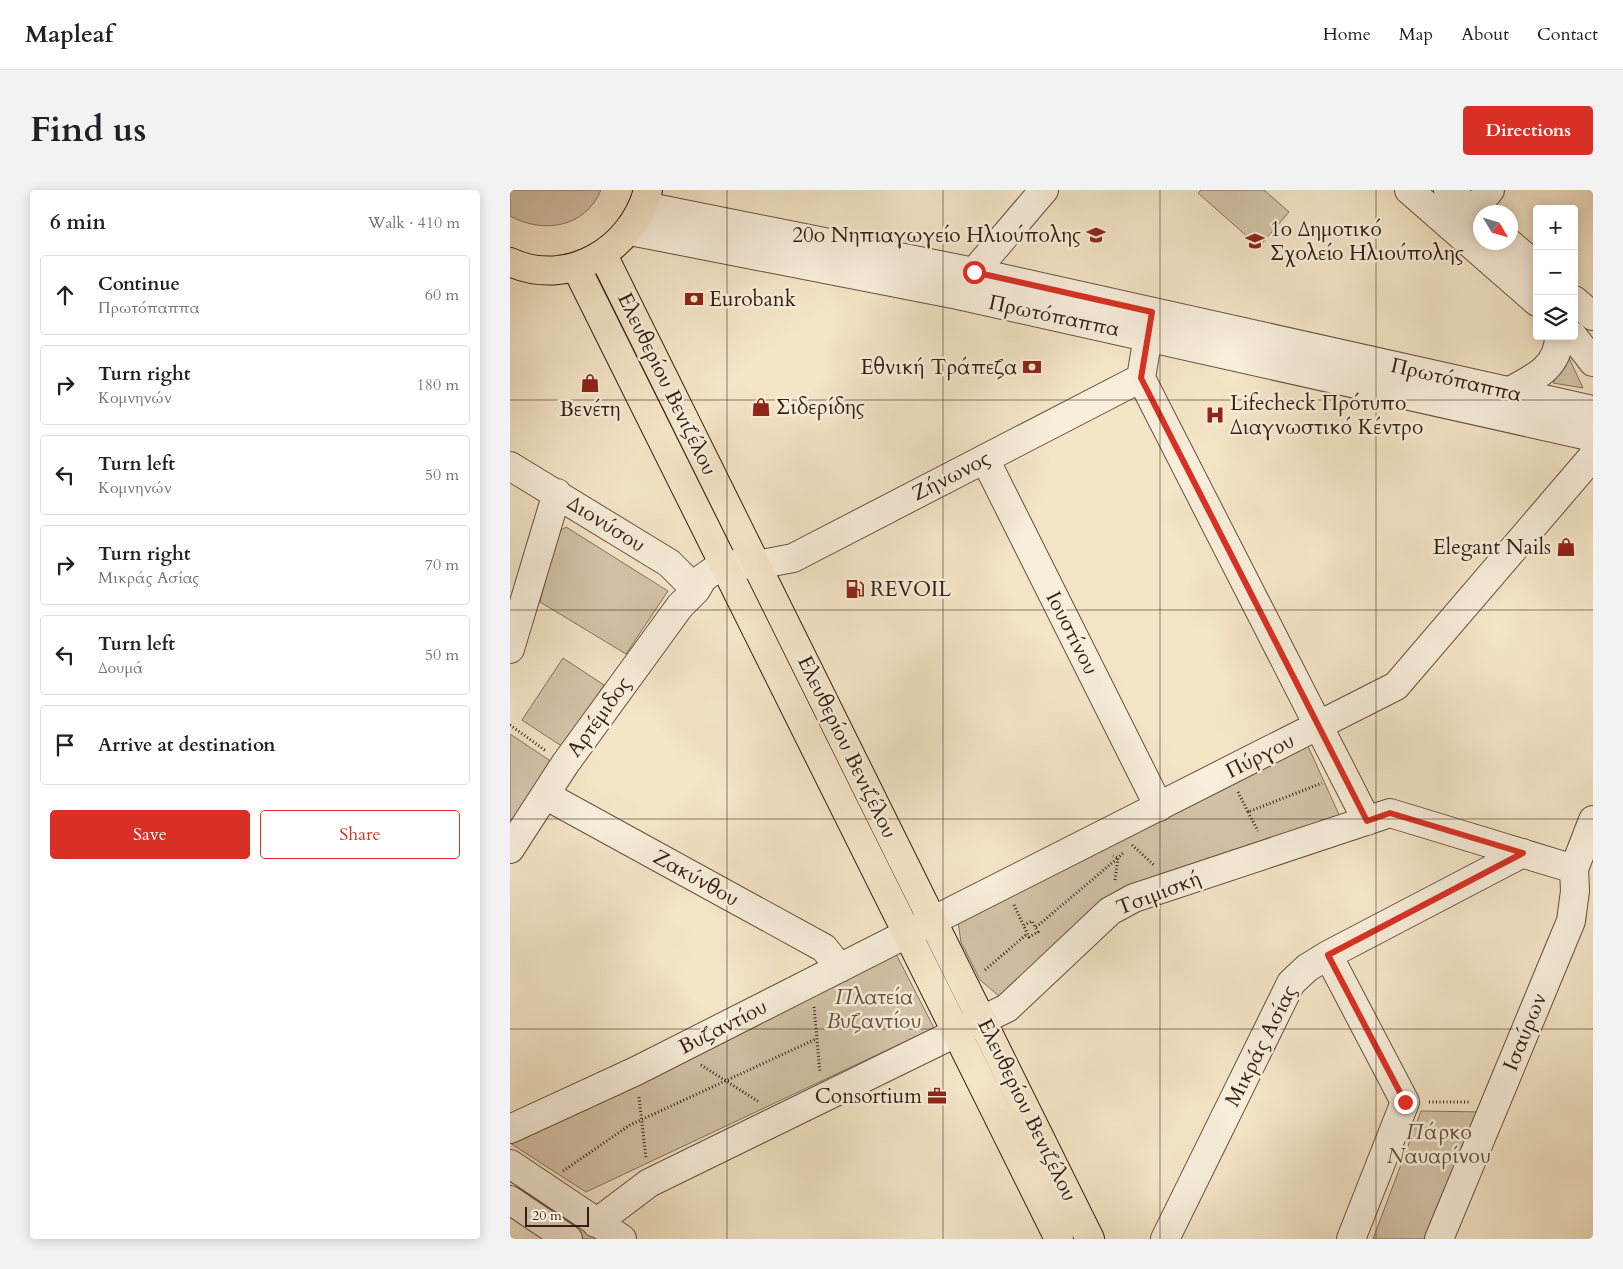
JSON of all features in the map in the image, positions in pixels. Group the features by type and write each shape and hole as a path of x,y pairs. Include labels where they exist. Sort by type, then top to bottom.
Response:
{"main road":[{"path":"510,262 519,266 547,270 576,267 602,255 630,231 646,198"},
{"name":"Ελευθερίου Βενιζέλου","path":"602,255 1090,1239"},
{"name":"Ελευθερίου Βενιζέλου","path":"576,267 1059,1239"}],"street":[{"path":"974,272 1044,190"},
{"path":"1409,190 1533,298"},
{"path":"1448,190 1473,212"},
{"path":"1482,205 1490,190"},
{"name":"Πρωτόπαππα","path":"646,198 974,272 1149,324 1593,437"},
{"name":"Πρωτόπαππα","path":"630,231 958,295 1149,324 1510,392 1593,410"},
{"path":"1517,250 1533,264"},
{"path":"1578,303 1593,316"},
{"path":"1149,324 1141,378 1367,821"},
{"path":"1510,392 1536,376 1553,362 1559,348 1559,340"},
{"path":"1576,340 1593,362"},
{"name":"Ζήνωνος","path":"757,566 793,558 1141,378"},
{"name":"Πύργου","path":"933,921 1133,833 1159,807 1396,686 1593,456"},
{"name":"Ιουστίνου","path":"985,459 1159,807"},
{"name":"Διονύσου","path":"510,466 669,563 696,590"},
{"path":"510,649 556,493"},
{"name":"Αρτέμιδος","path":"510,849 565,764 680,606 696,590 727,572 757,566"},
{"name":"Ζακύνθου","path":"545,795 824,948 840,968"},
{"name":"Τσιμισκή","path":"983,1021 1007,1008 1110,911 1134,898 1390,813 1574,869"},
{"name":"Ισαύρων","path":"1439,1239 1582,925 1575,891 1574,869 1593,820"},
{"name":"Μικράς Ασίας","path":"1165,1239 1291,983 1307,968 1328,955 1523,853"},
{"name":"Βυζαντίου","path":"510,1129 636,1071 933,921"},
{"path":"1328,955 1405,1102 1351,1239"},
{"path":"596,1223 649,1183 956,1032 983,1021"},
{"path":"510,1164 622,1239"},
{"path":"510,1200 568,1239"}],"path":[{"path":"510,726 565,764"},
{"path":"1227,772 1248,812 1343,774"},
{"path":"1036,927 1118,858 1133,833 1176,885"},
{"path":"1110,911 1118,858"},
{"path":"1032,921 1036,927 1038,932 1029,937 1024,925 1032,921"},
{"path":"985,970 1027,934"},
{"path":"813,982 822,1099"},
{"path":"547,1190 558,1174 616,1133 816,1039"},
{"path":"676,1050 727,1080 782,1118"},
{"path":"636,1071 649,1183"},
{"path":"1452,1102 1462,1102"}],"green space":[{"path":"510,190 601,190 594,203 585,213 574,220 549,226 523,222 510,216"},
{"path":"1201,190 1264,190 1289,212 1259,247 1198,193"},
{"path":"1569,358 1583,388 1553,383"},
{"path":"566,527 668,591 626,654 540,602 558,532"},
{"path":"563,658 604,685 563,747 522,720"},
{"path":"510,734 555,764 510,831"},
{"path":"1307,744 1341,819 1123,888 999,996 980,980 961,942 958,922"},
{"name":"Πλατεία Βυζαντίου","path":"894,950 934,1028 586,1192 510,1143"},
{"name":"Πάρκο Ναυαρίνου","path":"1421,1111 1485,1112 1430,1239 1373,1239"},
{"path":"556,1211 601,1239 581,1239 553,1213"}],"place":[{"name":"20ο Νηπιαγωγείo Ηλιούπολης","path":"1096,235"},
{"name":"1ο Δημοτικό Σχολείο Ηλιούπολης","path":"1255,241"},
{"name":"Eurobank","path":"694,299"},
{"name":"Εθνική Τράπεζα","path":"1032,367"},
{"name":"Βενέτη","path":"590,383"},
{"name":"Σιδερίδης","path":"761,407"},
{"name":"Lifecheck Πρότυπο Διαγνωστικό Κέντρο","path":"1215,415"},
{"name":"Elegant Nails","path":"1566,547"},
{"name":"REVOIL","path":"855,589"},
{"name":"Consortium","path":"937,1096"}],"route":[{"path":"974,272 1152,312 1141,378 1367,821 1390,813 1523,853 1328,955 1405,1102"}]}
